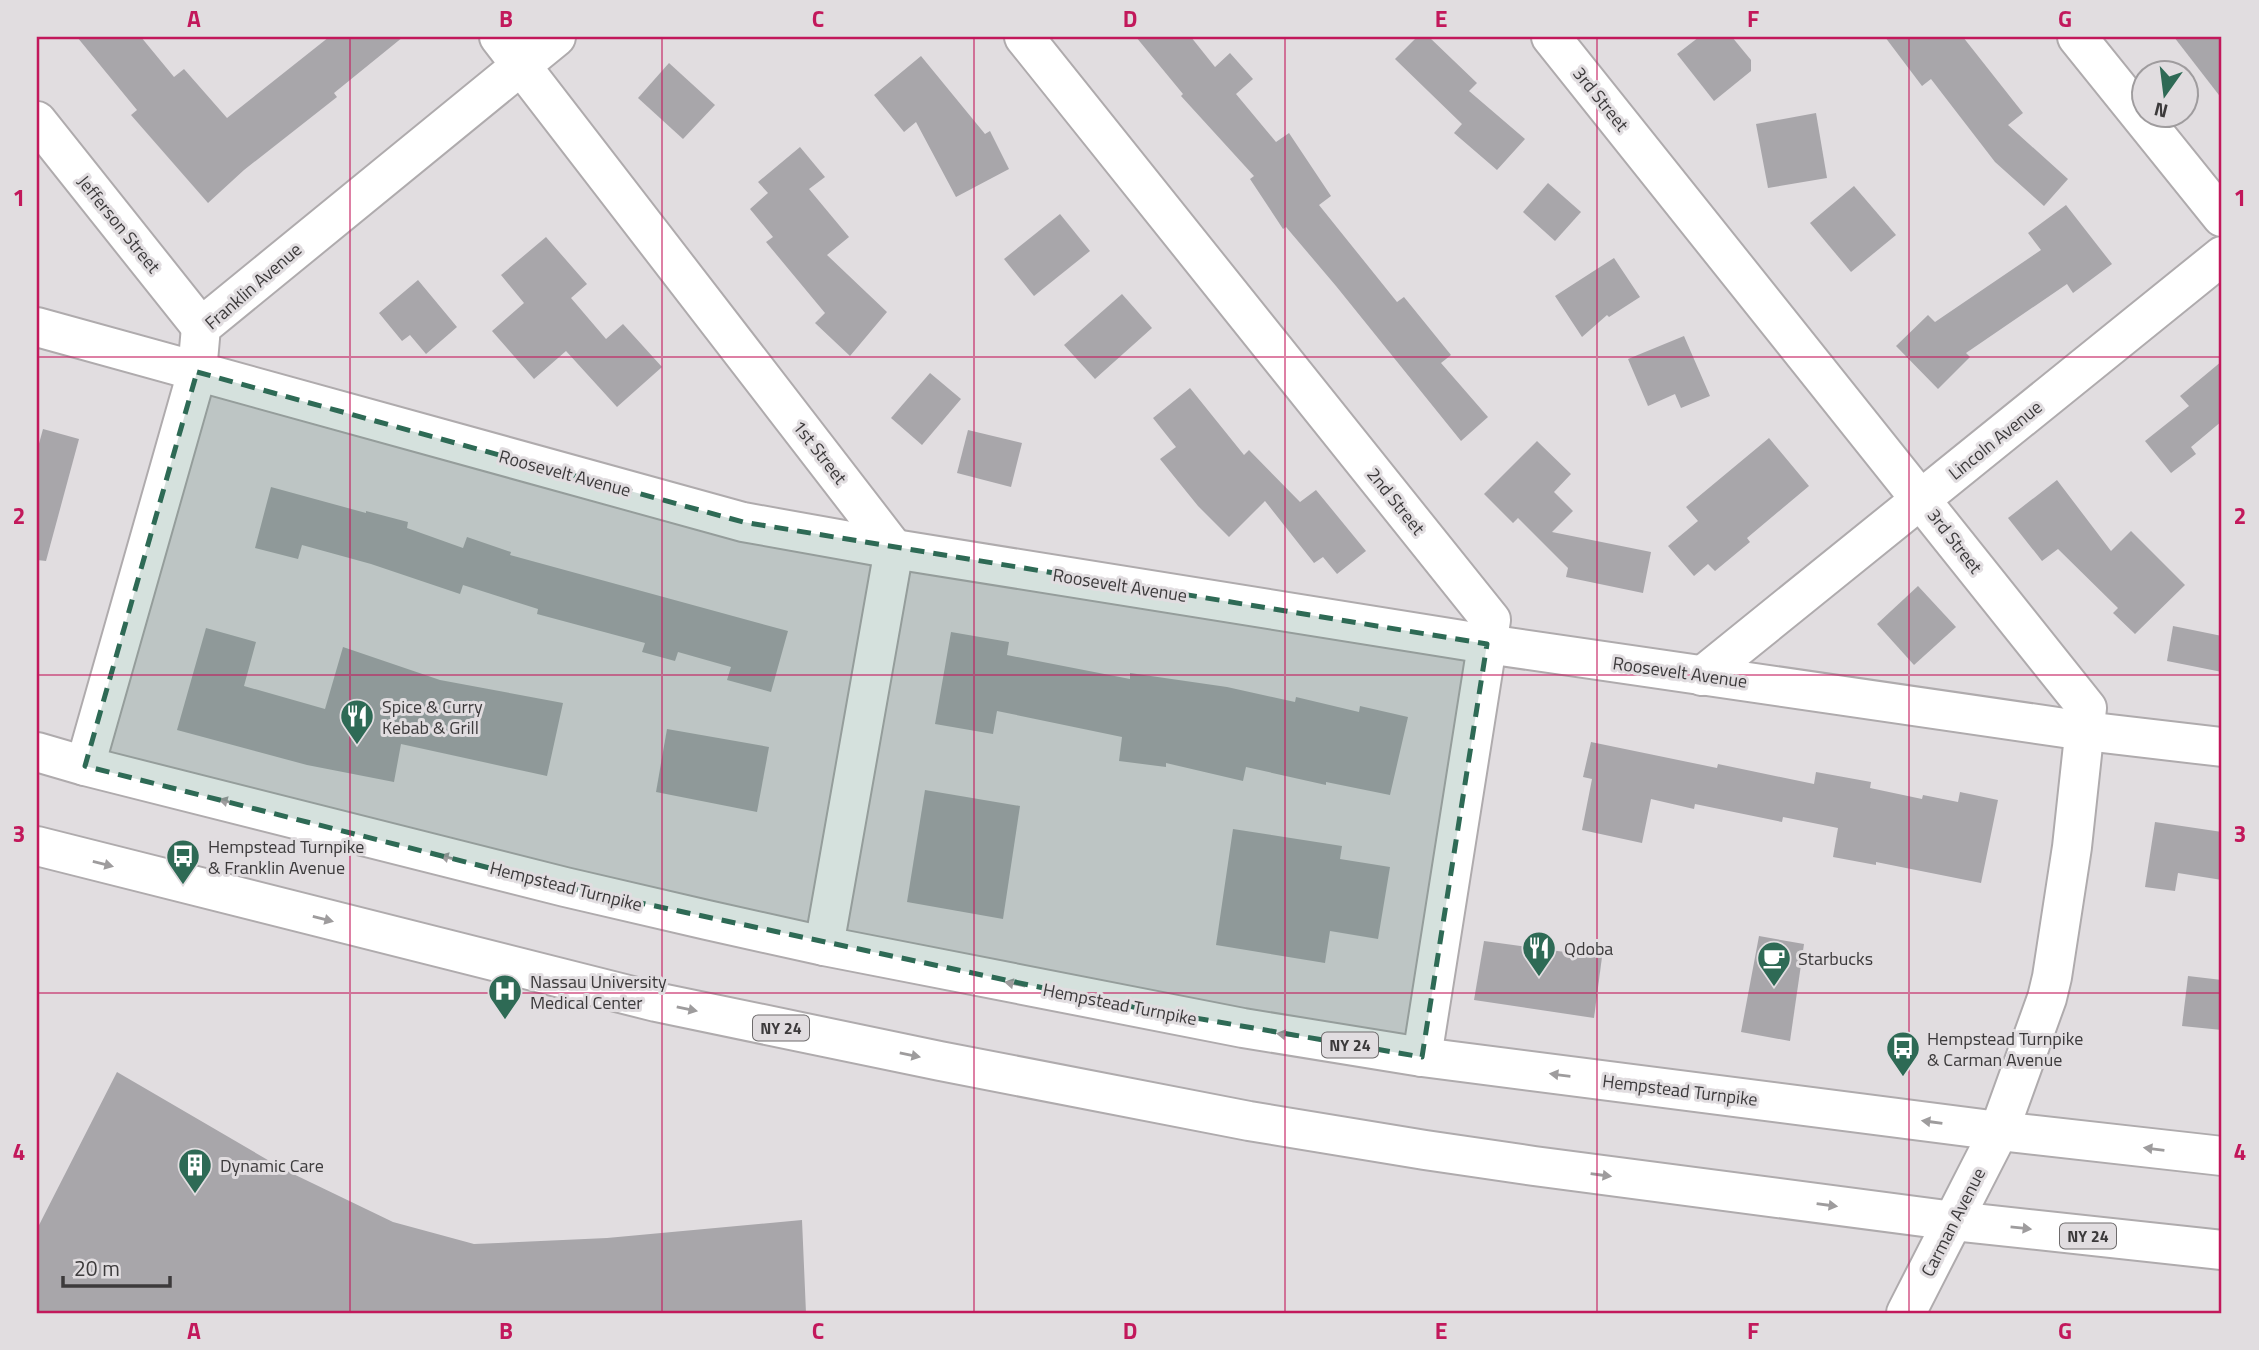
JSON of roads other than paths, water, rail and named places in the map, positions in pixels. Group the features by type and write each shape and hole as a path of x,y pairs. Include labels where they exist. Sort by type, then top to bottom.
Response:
{"street":[{"name":"Franklin Avenue","path":"85,766 197,372 201,327 510,51 556,37"},
{"name":"2nd Street","path":"1024,37 1491,620 1422,1057"},
{"name":"3rd Street","path":"1551,37 2087,708 2072,848 2052,977 2047,998 1999,1131"},
{"path":"2077,37 2222,217"},
{"name":"1st Street","path":"510,51 894,549"},
{"name":"Jefferson Street","path":"37,121 201,327"},
{"name":"Lincoln Avenue","path":"1702,676 2222,256"},
{"name":"Roosevelt Avenue","path":"37,327 743,522 894,549 1487,644 2085,731 2222,747"},
{"path":"824,946 894,549"},
{"name":"Hempstead Turnpike","path":"37,752 565,887 824,946 1243,1028 1422,1057 1999,1131 2222,1156"},
{"name":"NY 24","path":"37,846 656,1002 1249,1121 1425,1150 1954,1221 2222,1250"},
{"name":"Carman Avenue","path":"1906,1313 1999,1131"}],"place":[{"name":"Spice & Curry Kebab & Grill","path":"357,746"},
{"name":"Hempstead Turnpike & Franklin Avenue","path":"183,886"},
{"name":"Qdoba","path":"1539,978"},
{"name":"Starbucks","path":"1774,988"},
{"name":"Nassau University Medical Center","path":"505,1021"},
{"name":"Hempstead Turnpike & Carman Avenue","path":"1903,1078"},
{"name":"Dynamic Care","path":"195,1195"}]}
